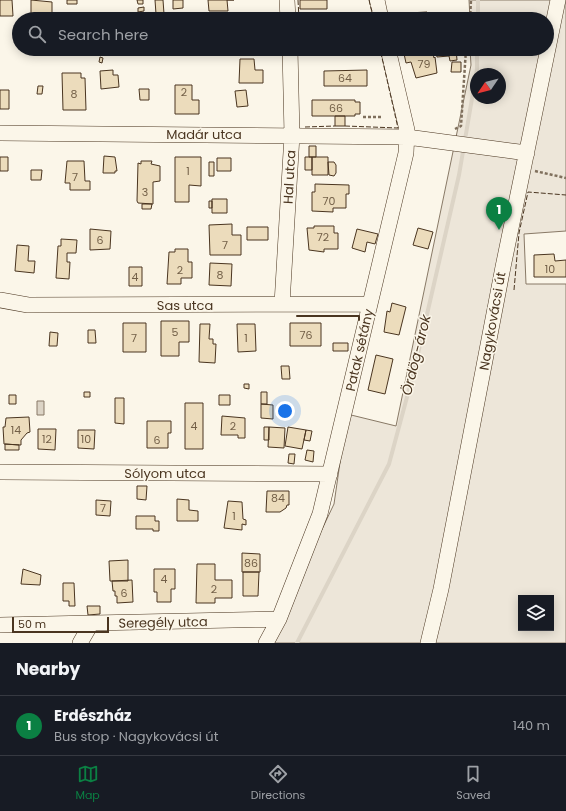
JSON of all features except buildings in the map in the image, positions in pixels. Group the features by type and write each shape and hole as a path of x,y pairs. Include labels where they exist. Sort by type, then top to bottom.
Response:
{"street":[{"path":"287,0 288,12"},
{"path":"377,0 380,12"},
{"name":"Nagykovácsi út","path":"554,19 558,0"},
{"name":"Hal utca","path":"282,304 292,135 290,56"},
{"name":"Patak sétány","path":"266,643 279,619 320,514 406,154 407,137 390,56"},
{"name":"Nagykovácsi út","path":"428,643 441,589 546,56"},
{"name":"Madár utca","path":"0,133 407,137 526,153"},
{"name":"Sas utca","path":"0,300 28,305 370,304"},
{"name":"Sólyom utca","path":"0,472 330,474"},
{"name":"Seregély utca","path":"0,625 279,619"},
{"path":"80,643 91,624"}],"path":[{"path":"470,12 471,0"},
{"path":"452,143 451,131 461,126 466,56"},
{"path":"362,117 383,117"},
{"path":"523,168 566,178"}],"shaded area":[{"path":"469,0 566,0 566,231 524,234 526,284 566,284 566,643 268,643 334,504 347,414 396,426 470,70 470,104 506,104 506,68 470,68 470,56 554,56 554,12 470,12"},
{"path":"37,401 44,401 44,415 37,415"}],"waterway":[{"name":"Ördög-árok","path":"478,0 478,12"},
{"name":"Ördög-árok","path":"297,643 389,464 414,371 459,175 477,69 477,56"}],"fence":[{"path":"298,0 299,12"},
{"path":"369,0 372,12"},
{"path":"345,126 398,128 382,56"},
{"path":"305,127 335,126"},
{"path":"514,290 519,233 528,192 566,195"}],"wall":[{"path":"297,316 359,316 359,320"}],"place":[{"name":"Erdészház","path":"499,230"}]}
